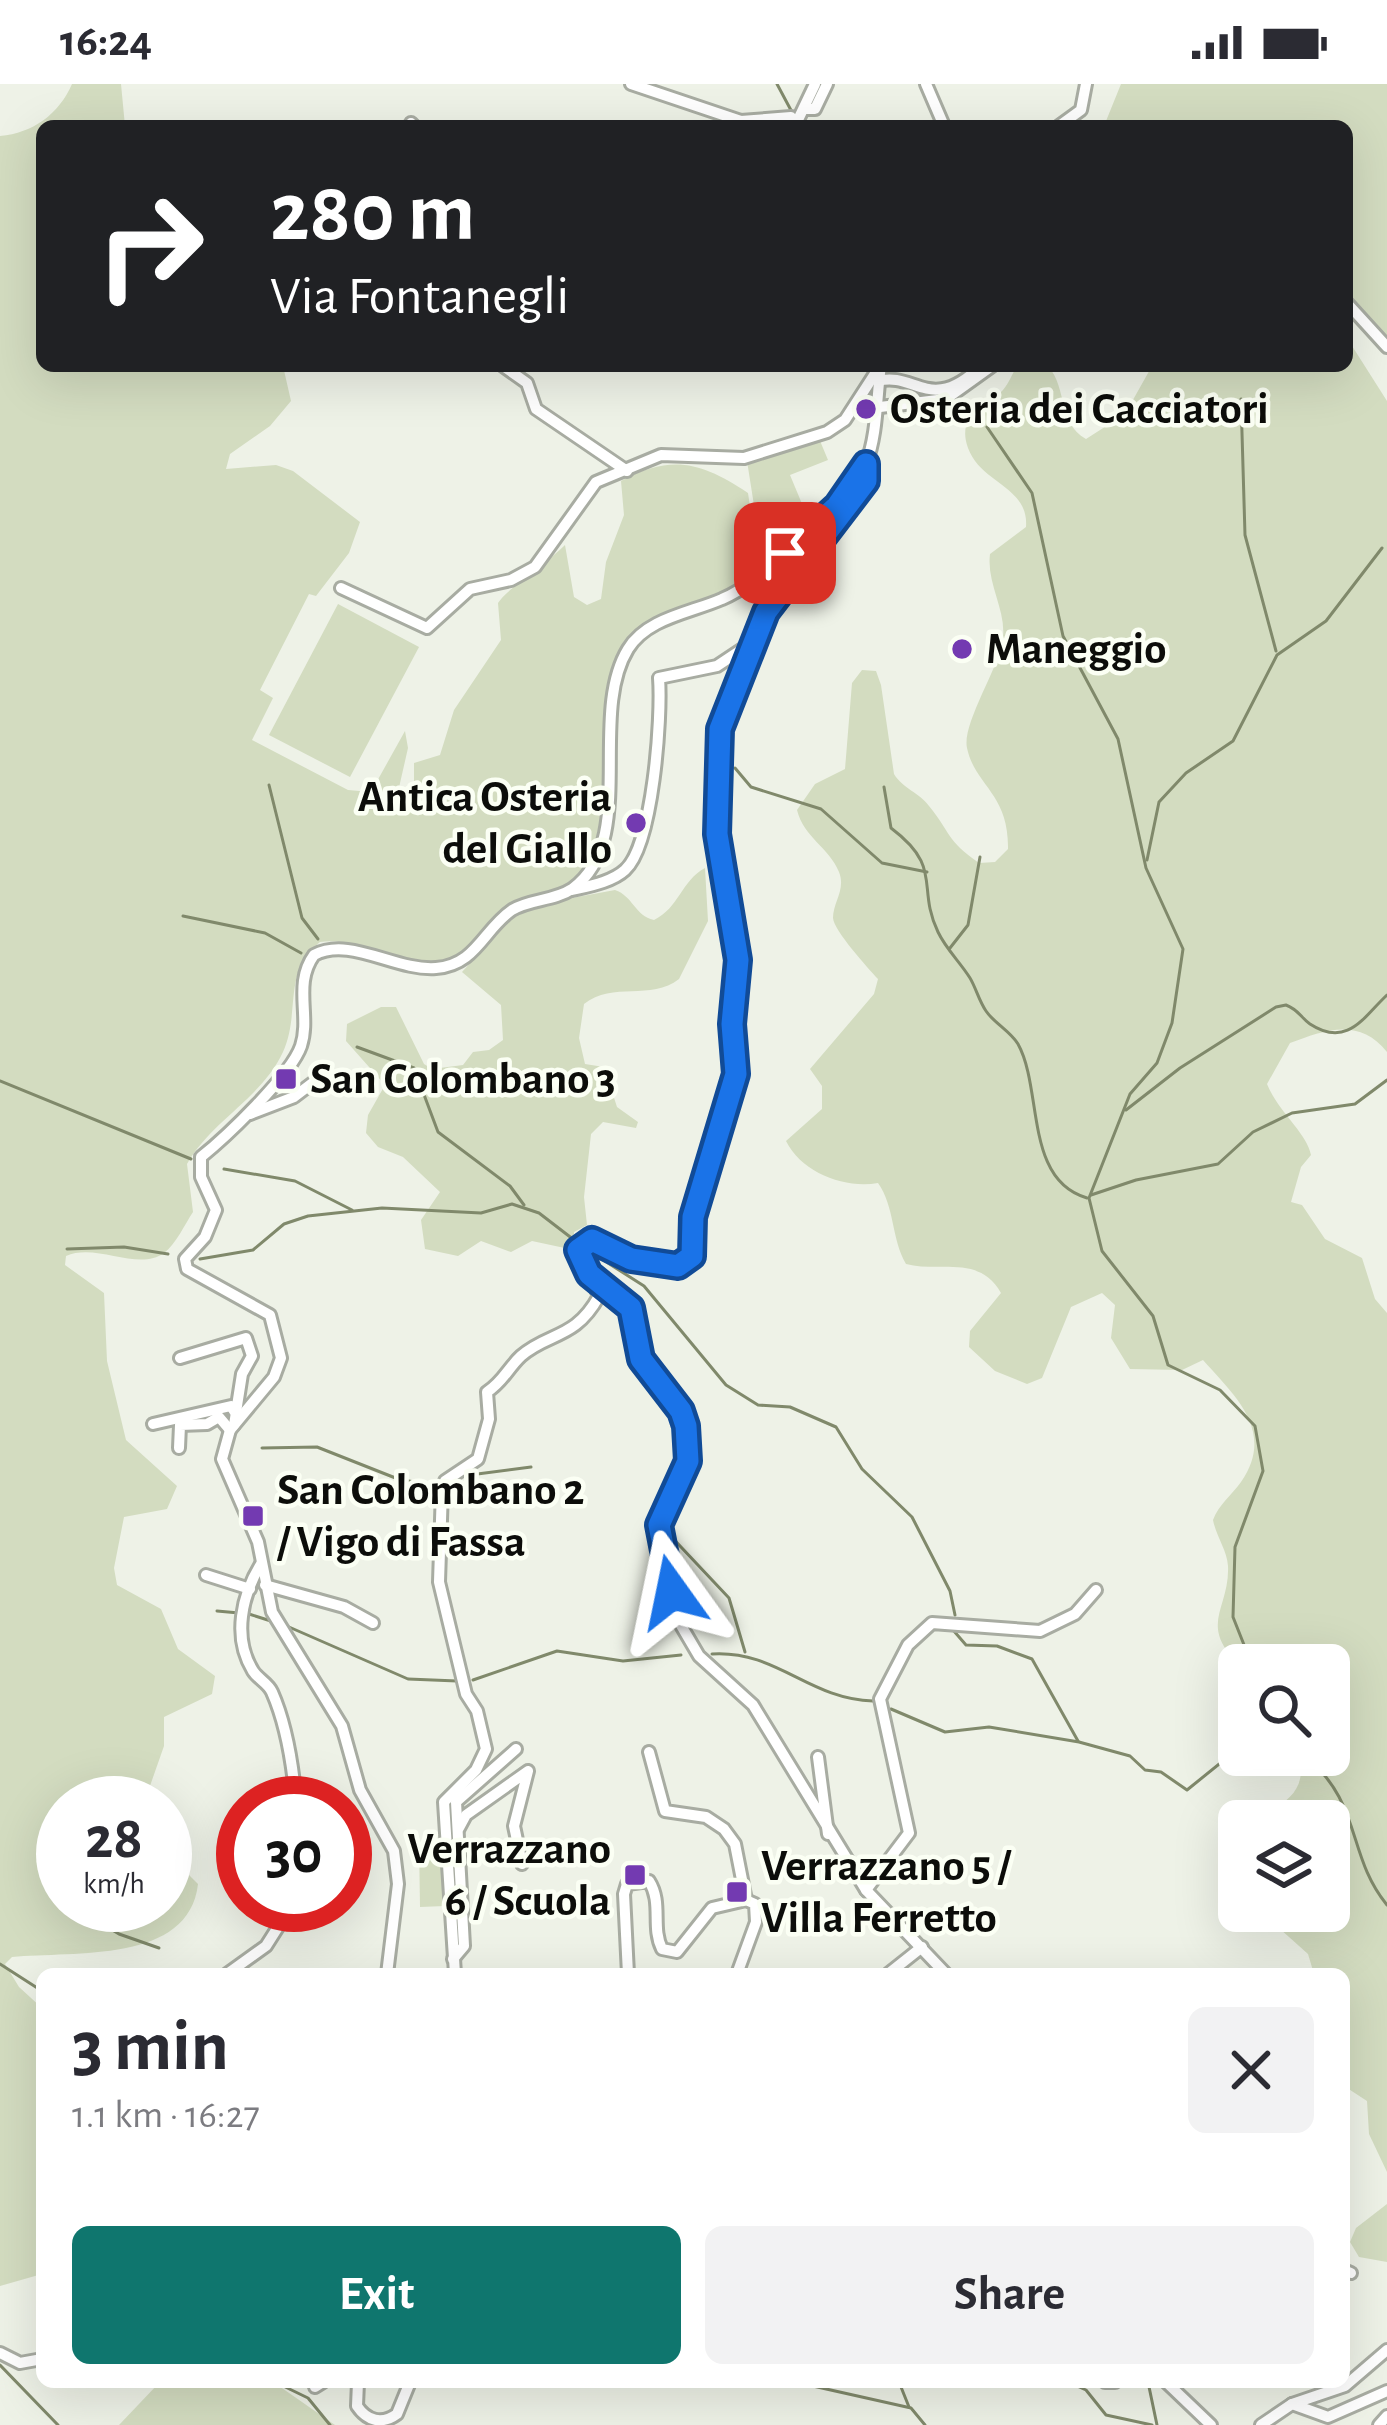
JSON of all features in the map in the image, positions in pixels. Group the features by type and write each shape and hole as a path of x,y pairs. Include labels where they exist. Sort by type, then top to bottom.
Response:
{"street":[{"path":"631,84 738,120"},
{"path":"798,120 815,84"},
{"path":"806,109 815,109 826,84"},
{"path":"926,84 943,120"},
{"path":"1067,120 1081,110 1086,84"},
{"path":"758,120 792,120"},
{"path":"1353,310 1387,347"},
{"path":"511,372 527,383 536,410 627,471"},
{"path":"341,588 427,628 470,589 511,580 535,567 596,482 666,454 744,458 827,432 844,420 877,372"},
{"path":"457,1954 443,1802 476,1770 486,1749 477,1711 466,1694 440,1582 442,1490 445,1481 478,1460 489,1419 487,1392 522,1356 568,1332 598,1300 578,1250 588,1241 631,1259 678,1266 692,1256 693,1217 736,1074 732,1024 738,960 717,834 722,796 720,729 766,612 866,481 880,407 880,372"},
{"path":"878,381 897,379 918,391 940,389 970,372"},
{"path":"880,407 946,399 984,372"},
{"path":"569,891 589,871 605,836 611,699 618,665 635,638 655,623 728,597 748,584 837,506 866,464"},
{"path":"233,1422 274,1377 281,1358 278,1333 255,1303 194,1276 184,1258 205,1237 216,1210 201,1178 201,1157 247,1115 302,1044 303,978 314,956 344,948 404,968 459,964 518,907 624,872 639,850 661,706 659,678 717,666 753,642"},
{"path":"247,1115 294,1097 319,1078"},
{"path":"589,1274 631,1308 641,1359 681,1411 686,1426 688,1461 659,1525 679,1622 699,1656 753,1705 866,1890 941,1968"},
{"path":"180,1358 246,1338 252,1356 222,1459 248,1514 287,1644 342,1726 360,1790 394,1850 398,1884 388,1968"},
{"path":"153,1424 209,1407 231,1406 233,1422"},
{"path":"178,1448 180,1425 207,1424 219,1417 233,1422"},
{"path":"261,1564 238,1615 250,1667 272,1692 281,1733 293,1754 294,1776"},
{"path":"206,1575 250,1589"},
{"path":"266,1585 344,1607 373,1623"},
{"path":"866,1890 909,1832 880,1707 908,1645 932,1622 1040,1631 1076,1614 1096,1590"},
{"path":"456,1968 456,1802 516,1749"},
{"path":"649,1751 665,1811 706,1817 735,1844 746,1900 758,1912 739,1968"},
{"path":"818,1756 828,1834"},
{"path":"457,1831 466,1815 529,1772 514,1826 522,1864"},
{"path":"628,1968 627,1884 650,1881 658,1894 657,1938 662,1949 676,1952 712,1908 746,1900"},
{"path":"235,1968 266,1946 275,1932"},
{"path":"896,1968 922,1947"},
{"path":"1350,2382 1387,2350"},
{"path":"0,2353 20,2363 36,2360"},
{"path":"358,2388 357,2406 366,2418 380,2421 397,2414 408,2388"},
{"path":"1172,2388 1211,2425"},
{"path":"1261,2425 1292,2404 1339,2388"},
{"path":"1292,2404 1328,2417 1387,2391"}],"green space":[{"path":"72,84 121,84 124,120 44,120"},
{"path":"1121,84 1387,84 1387,340 1353,303 1353,120 1106,120"},
{"path":"36,124 36,372 284,372 291,401 270,426 230,454 226,469 276,465 293,471 360,522 349,553 316,596 309,594 260,690 273,698 252,740 348,790 371,792 405,731 408,748 398,792 403,800 414,787 414,763 440,755 454,710 501,640 498,603 503,597 565,545 574,597 587,605 601,599 606,562 624,515 621,481 639,472 686,465 731,482 748,493 755,541 769,547 770,553 720,594 637,629 619,650 605,705 597,835 589,860 574,879 506,906 464,951 446,961 417,961 353,944 320,942 308,953 296,979 288,1037 274,1069 187,1164 193,1212 172,1244 164,1253 142,1260 90,1252 66,1256 65,1265 104,1293 107,1361 126,1440 177,1486 167,1509 124,1517 114,1568 117,1585 161,1609 178,1649 215,1676 212,1694 164,1717 164,1746 153,1776 36,1776 36,1932 167,1932 125,1948 12,1957 5,1964 36,2003 36,2276 0,2286 0,136"},
{"path":"1353,347 1387,401 1387,1052 1366,1034 1342,1030 1317,1034 1290,1043 1267,1084 1311,1155 1301,1167 1291,1202 1302,1205 1325,1239 1362,1258 1375,1299 1387,1313 1387,2172 1369,2134 1367,2101 1350,2090 1350,1968 1312,1968 1308,1954 1283,1932 1350,1932 1350,1800 1286,1800 1300,1776 1350,1776 1350,1644 1223,1644 1220,1639 1228,1566 1213,1520 1251,1464 1253,1430 1247,1415 1203,1360 1182,1370 1130,1369 1111,1338 1115,1305 1102,1293 1071,1307 1042,1378 1027,1384 995,1371 969,1347 970,1331 1001,1293 992,1281 970,1269 906,1264 878,1183 826,1176 802,1162 786,1141 822,1109 822,1086 810,1069 874,994 878,979 835,924 839,872 797,810 815,784 845,769 852,683 862,670 876,671 894,774 925,801 954,842 979,863 995,862 1008,849 1003,815 971,761 967,738 1002,644 1003,621 990,554 1026,527 1025,513 1012,493 974,460 966,427 974,413 1003,390 1014,372 1052,372 1071,424 1086,439 1125,414 1149,372 1353,372"},
{"path":"818,436 828,460 790,475 810,523 759,537 747,461"},
{"path":"338,604 419,647 350,777 269,735"},
{"path":"705,868 708,921 679,979 656,989 607,993 584,1004 579,1038 585,1064 604,1067 617,1107 638,1122 636,1128 603,1122 591,1134 584,1197 587,1225 574,1232 574,1250 532,1241 511,1252 481,1241 458,1256 425,1249 421,1220 440,1192 403,1157 378,1147 366,1133 368,1115 385,1085 346,1041 347,1024 381,1007 396,1007 424,1064 432,1069 463,1065 473,1052 489,1050 503,1040 501,1005 462,972 511,918 545,903 615,890 654,920"},
{"path":"419,1843 444,1843 445,1906 420,1907"},
{"path":"1387,2204 1387,2262 1359,2257 1350,2242 1356,2228"},
{"path":"154,2388 282,2388 335,2425 119,2425"}],"waterway":[{"path":"777,84 793,114"},
{"path":"1241,399 1245,535 1276,651"},
{"path":"987,427 1032,493 1063,636 1118,739 1146,868 1183,949 1172,1023 1157,1063 1130,1094 1089,1198 1102,1251 1153,1316 1168,1365 1220,1390 1255,1426 1263,1471 1235,1547 1233,1617 1244,1644"},
{"path":"1147,860 1159,802 1186,773 1233,741 1277,655 1326,621 1382,548"},
{"path":"735,768 751,787 821,809 882,863 927,872"},
{"path":"269,785 302,918 318,939"},
{"path":"884,787 891,828 923,866 938,932 986,1011 1018,1044 1053,1173 1067,1188 1087,1198"},
{"path":"950,948 968,925 980,857"},
{"path":"183,916 265,933 301,953"},
{"path":"1126,1110 1180,1068 1276,1007 1286,1005 1310,1024 1335,1033 1355,1026 1387,995"},
{"path":"357,1047 414,1068 438,1132 510,1186 524,1205"},
{"path":"1091,1195 1136,1180 1218,1164 1253,1132 1292,1113 1355,1104 1387,1080"},
{"path":"0,1081 191,1159"},
{"path":"224,1169 295,1181 352,1210"},
{"path":"200,1259 253,1250 284,1224 308,1216 382,1208 481,1213 512,1204 539,1213 578,1243"},
{"path":"67,1249 124,1247 168,1254"},
{"path":"586,1249 644,1286 726,1385 758,1405 790,1407 836,1427 862,1469 912,1517 950,1591 955,1615"},
{"path":"262,1448 317,1447 398,1479 436,1486"},
{"path":"462,1476 531,1467"},
{"path":"665,1530 729,1598 745,1652"},
{"path":"217,1611 239,1613"},
{"path":"249,1614 274,1622"},
{"path":"289,1627 408,1679 457,1681"},
{"path":"953,1630 966,1645 997,1646 1032,1659 1078,1741"},
{"path":"473,1680 557,1651 623,1661 681,1655"},
{"path":"712,1654 755,1659 830,1692 873,1701"},
{"path":"891,1709 945,1732 989,1727 1079,1742 1130,1756 1145,1770 1161,1772 1187,1790 1218,1765"},
{"path":"1325,1776 1387,1905"},
{"path":"116,1932 159,1948"},
{"path":"0,1964 36,1987"},
{"path":"0,2365 58,2425"},
{"path":"287,2388 308,2398 330,2425"},
{"path":"822,2388 911,2408 925,2425"},
{"path":"901,2388 909,2407"},
{"path":"1082,2388 1106,2415 1152,2425"},
{"path":"1149,2388 1157,2425"}],"place":[{"name":"Osteria dei Cacciatori","path":"866,409"},
{"name":"Maneggio","path":"962,649"},
{"name":"Antica Osteria del Giallo","path":"636,823"},
{"name":"San Colombano 3","path":"286,1079"},
{"name":"San Colombano 2 / Vigo di Fassa","path":"253,1516"},
{"name":"Verrazzano 6 / Scuola","path":"635,1875"},
{"name":"Verrazzano 5 / Villa Ferretto","path":"737,1892"}],"route":[{"path":"672,1592 659,1525 688,1461 686,1426 681,1411 641,1359 631,1308 589,1274 578,1250 592,1240 631,1259 678,1266 689,1263 692,1256 693,1217 736,1074 732,1024 738,960 728,922 717,834 722,806 720,729 766,612 788,590 866,481 866,464 837,506 785,553"}]}
